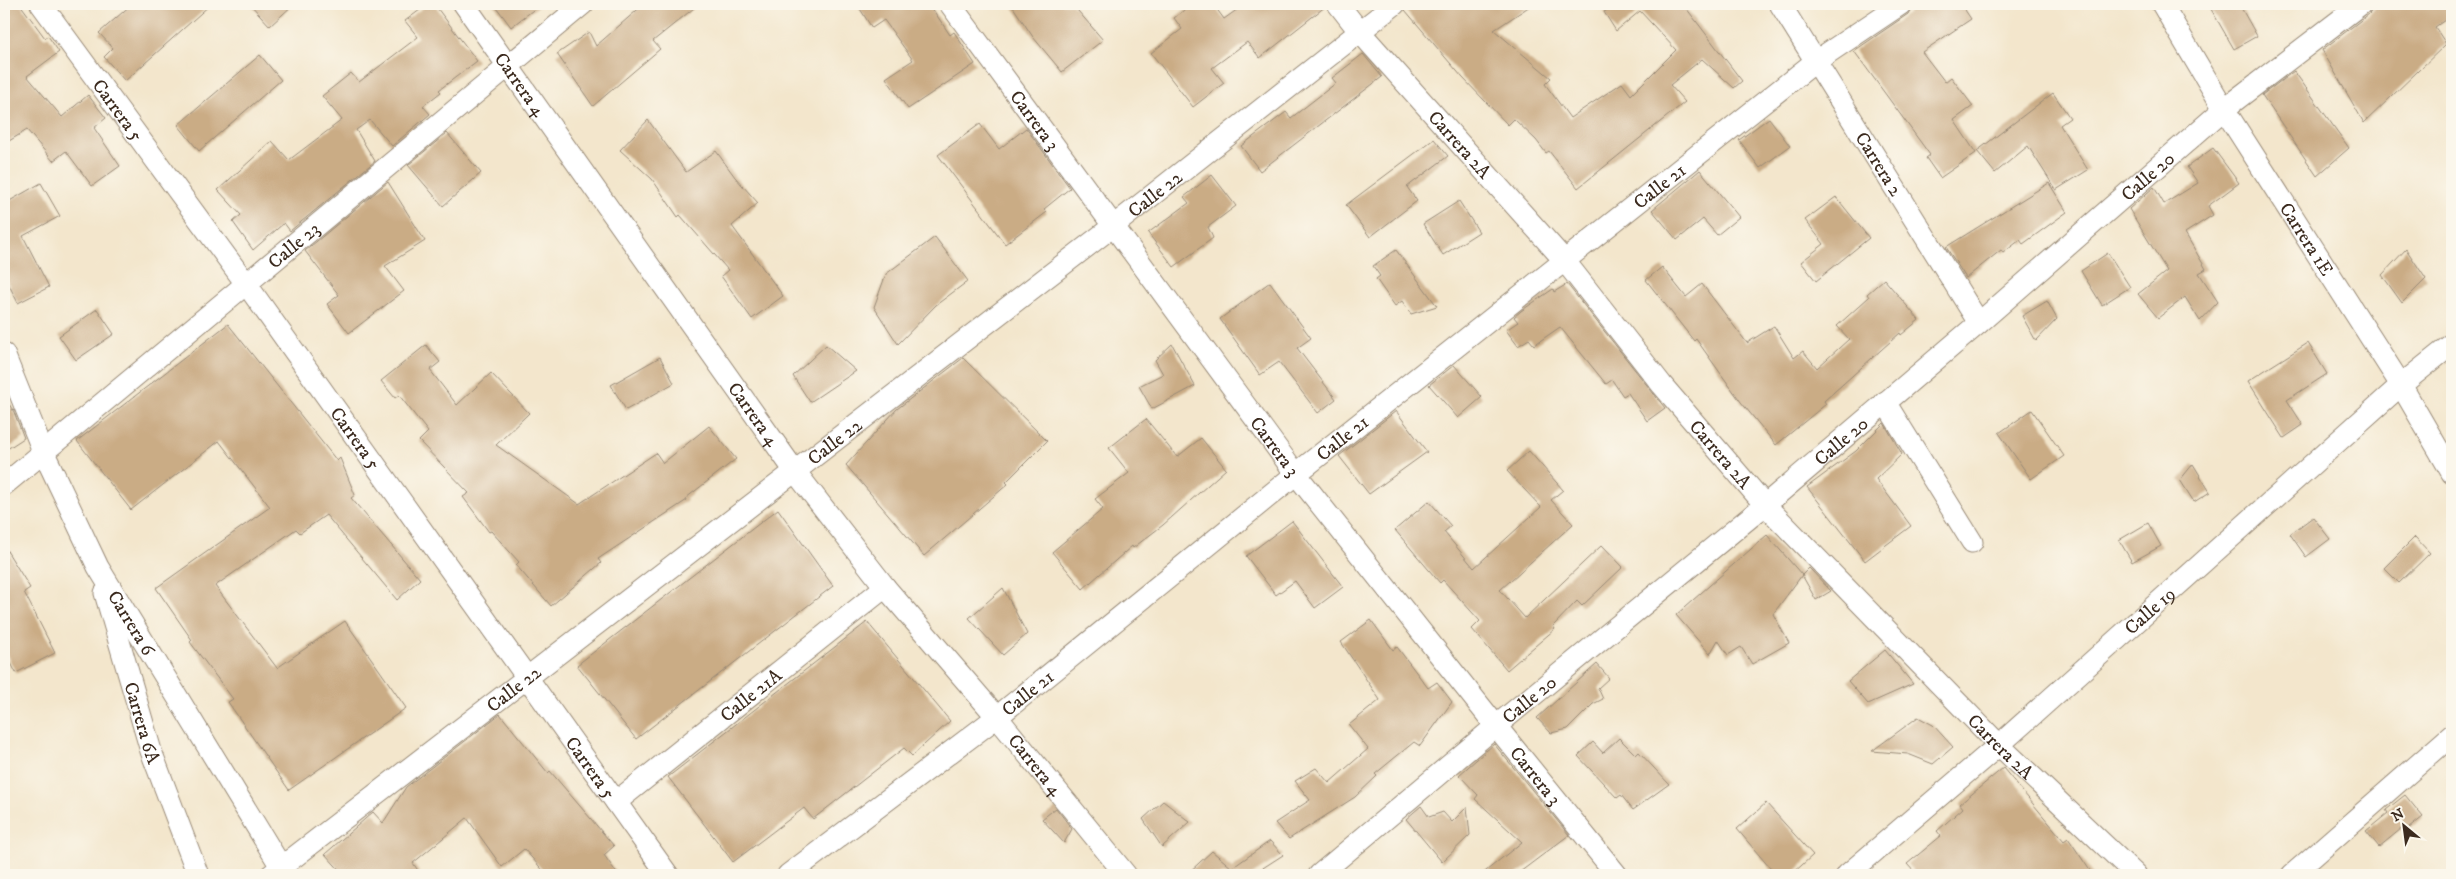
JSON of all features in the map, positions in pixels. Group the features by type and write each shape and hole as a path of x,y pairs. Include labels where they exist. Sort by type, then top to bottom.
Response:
{"street":[{"name":"Carrera 5","path":"41,4 246,285 668,875"},
{"name":"Carrera 4","path":"464,4 510,66 794,470 885,588 997,717 1126,875"},
{"name":"Calle 23","path":"4,485 43,450 246,285 583,4"},
{"name":"Carrera 3","path":"950,4 1112,227 1296,474 1617,875"},
{"name":"Carrera 2A","path":"1338,4 1359,31 1564,260 1662,385 1765,505 1999,745 2136,875"},
{"name":"Calle 22","path":"279,872 794,470 1112,227 1395,4"},
{"name":"Carrera 2","path":"1780,4 1979,323"},
{"name":"Calle 21","path":"788,875 997,717 1296,474 1816,61 1901,4"},
{"name":"Carrera 1E","path":"2162,4 2224,110 2401,385 2452,473"},
{"name":"Calle 20","path":"1319,875 1496,726 1765,505 1979,323 2224,110 2361,4"},
{"name":"Calle 19","path":"1847,875 1999,745 2401,385 2452,344"},
{"name":"Carrera 6","path":"4,354 43,450 98,567 279,872"},
{"path":"1885,402 1972,542"},
{"name":"Carrera 6A","path":"98,567 151,750 198,875"},
{"name":"Calle 21A","path":"616,802 885,588"},
{"path":"2292,875 2452,735"}],"building":[{"path":"4,4 20,4 45,38 48,36 59,52 27,76 62,117 88,95 106,118 94,128 120,166 92,186 66,151 53,161 27,130 4,144"},
{"path":"132,4 211,4 125,81 104,57 113,48 99,33"},
{"path":"250,4 294,4 270,26"},
{"path":"428,4 434,4 477,61 439,90 441,92 423,106 430,114 392,146 370,120 356,130 375,161 290,231 284,223 253,250 233,222 241,215 218,190 272,141 289,160 342,120 322,96 351,73 359,82 418,37 405,21"},
{"path":"494,4 541,4 511,27"},
{"path":"644,4 699,4 653,41 660,49 593,106 557,54 589,32 596,46"},
{"path":"857,4 929,4 950,35 954,32 975,64 908,109 886,78 913,60 884,20 872,28"},
{"path":"1011,4 1072,4 1103,40 1062,72 1033,37"},
{"path":"1192,4 1213,4 1224,19 1245,4 1326,4 1326,6 1260,58 1247,42 1212,68 1224,83 1193,107 1151,53 1182,29 1174,18"},
{"path":"1407,4 1533,4 1494,30 1551,78 1545,84 1570,118 1622,83 1631,95 1676,50 1640,11 1616,31 1604,12 1616,4 1683,4 1742,81 1734,88 1702,59 1670,85 1685,102 1578,188 1549,151 1546,153 1536,140 1514,119 1508,125 1462,77 1405,10"},
{"path":"1913,4 1961,4 1971,19 1922,52 1945,82 1951,77 1973,106 1954,120 1976,153 1940,178 1926,158 1930,155 1854,51 1908,14"},
{"path":"2208,4 2239,4 2257,36 2234,49"},
{"path":"2378,4 2452,4 2452,15 2435,27 2446,44 2364,123 2322,50 2369,14"},
{"path":"1363,54 1382,77 1260,171 1241,146 1286,112 1291,118 1336,83 1332,78"},
{"path":"260,55 281,80 199,151 178,125"},
{"path":"2294,71 2349,148 2317,176 2262,95"},
{"path":"2053,93 2070,118 2060,125 2088,170 2056,190 2028,146 1995,173 1977,151"},
{"path":"1769,118 1790,146 1760,168 1739,140"},
{"path":"648,120 686,172 716,151 735,177 758,203 732,226 783,296 752,319 721,276 728,270 680,215 678,217 652,179 620,150"},
{"path":"980,124 999,149 1026,128 1070,188 1044,209 1047,212 1005,244 938,155"},
{"path":"447,133 481,173 443,206 408,165"},
{"path":"1434,139 1448,156 1407,187 1417,201 1370,237 1346,205"},
{"path":"2213,148 2239,183 2208,206 2213,215 2185,233 2206,269 2199,273 2218,302 2200,321 2185,297 2158,318 2138,294 2167,271 2129,209 2154,187 2164,204 2198,183 2187,167"},
{"path":"1700,170 1739,217 1717,235 1703,219 1677,240 1652,210"},
{"path":"1212,175 1236,206 1208,227 1213,238 1174,267 1148,233 1189,203 1184,197"},
{"path":"388,182 425,241 385,266 404,291 349,333 327,304 339,295 305,251"},
{"path":"41,183 60,216 23,236 49,287 18,303 4,275 4,198 6,203"},
{"path":"2049,183 2067,212 2023,244 2020,240 2003,253 2001,250 1966,278 1946,247"},
{"path":"1836,197 1869,238 1816,281 1801,262 1824,244 1805,220"},
{"path":"1459,201 1479,232 1443,255 1423,224"},
{"path":"935,237 968,281 936,305 898,344 874,307 886,274"},
{"path":"2406,249 2426,279 2402,303 2382,275"},
{"path":"1396,250 1437,306 1411,314 1402,301 1395,306 1376,279 1380,276 1373,266"},
{"path":"2108,253 2130,287 2102,305 2081,271"},
{"path":"1662,267 1686,297 1702,284 1747,343 1774,326 1794,358 1803,351 1817,368 1849,339 1837,326 1869,297 1867,294 1884,279 1919,320 1901,335 1900,333 1824,401 1826,404 1776,445 1741,402 1696,339 1694,341 1646,280"},
{"path":"1270,282 1311,338 1297,348 1336,399 1318,413 1279,362 1260,375 1220,319"},
{"path":"1567,284 1665,408 1647,421 1628,393 1623,396 1612,380 1606,384 1560,327 1534,345 1529,339 1518,346 1506,330 1518,322 1514,317 1521,311 1553,289 1554,292"},
{"path":"2047,301 2057,319 2036,341 2022,316"},
{"path":"97,309 114,334 76,360 59,336"},
{"path":"228,324 337,461 340,458 355,495 351,498 420,579 397,600 326,515 300,533 296,529 215,586 277,668 345,621 406,708 289,790 228,702 233,699 190,642 192,640 156,588 270,507 219,441 131,510 77,441"},
{"path":"2308,343 2327,374 2287,400 2303,425 2284,438 2248,381"},
{"path":"1172,344 1195,386 1152,409 1139,386 1163,374 1155,360"},
{"path":"426,345 440,362 430,370 457,405 491,373 529,413 496,445 579,504 656,453 663,463 709,426 736,459 686,498 687,500 598,559 601,563 551,606 516,565 519,562 491,531 489,532 463,497 469,493 419,441 428,432 399,395 395,398 381,381"},
{"path":"826,345 856,371 810,402 793,376"},
{"path":"660,357 674,383 626,410 611,385"},
{"path":"963,358 1047,441 1006,482 1008,484 924,556 846,465 897,409"},
{"path":"1454,365 1482,397 1458,418 1429,385"},
{"path":"4,396 14,412 24,438 4,451"},
{"path":"2032,410 2064,456 2031,479 1999,433"},
{"path":"1396,411 1427,452 1369,494 1339,456"},
{"path":"1146,419 1177,457 1201,438 1226,469 1163,525 1133,548 1132,546 1083,589 1052,552 1103,509 1095,499 1129,473 1109,448"},
{"path":"1884,423 1902,454 1876,479 1911,526 1865,561 1807,487 1856,451"},
{"path":"1529,451 1563,490 1551,500 1573,524 1500,590 1525,618 1602,545 1623,567 1582,606 1577,601 1553,626 1555,629 1507,670 1472,629 1480,621 1443,580 1440,583 1395,530 1429,501 1451,526 1444,532 1474,568 1541,507 1507,471"},
{"path":"2193,464 2210,492 2194,502 2180,480"},
{"path":"778,509 833,586 636,739 577,665"},
{"path":"2313,517 2330,539 2306,557 2290,534"},
{"path":"1292,521 1343,587 1315,608 1295,581 1276,595 1246,556"},
{"path":"2148,523 2161,546 2132,562 2119,540"},
{"path":"1767,535 1802,575 1773,614 1789,643 1752,664 1741,647 1728,655 1718,640 1710,654 1676,615"},
{"path":"2415,537 2430,553 2399,583 2384,568"},
{"path":"4,546 30,588 24,592 55,653 16,673 4,649"},
{"path":"1809,568 1831,591 1816,600 1802,575"},
{"path":"1003,588 1027,634 1003,655 969,618"},
{"path":"1371,620 1393,650 1397,647 1428,688 1437,682 1452,702 1420,746 1414,742 1375,774 1377,776 1355,797 1289,839 1275,823 1310,800 1295,781 1316,768 1329,783 1368,749 1349,725 1380,700 1341,642"},
{"path":"867,622 950,721 912,756 904,748 813,819 804,808 733,862 668,777"},
{"path":"1885,650 1913,684 1868,704 1848,681"},
{"path":"1597,664 1609,678 1598,688 1603,699 1593,704 1568,729 1551,733 1537,718"},
{"path":"500,714 548,773 550,771 614,846 604,855 618,875 547,875 524,849 502,867 467,818 413,863 421,875 344,875 325,854 373,812 383,823 406,787"},
{"path":"1918,717 1933,725 1953,747 1933,764 1908,754 1872,751"},
{"path":"1619,738 1636,755 1639,752 1669,784 1633,810 1621,795 1617,798 1578,756 1593,742 1603,753"},
{"path":"1494,744 1569,835 1516,875 1481,875 1522,842 1475,799 1478,795 1459,775"},
{"path":"2003,768 2064,841 2068,838 2093,875 1917,875 1907,864 1941,836 1937,831 1963,808 1960,804"},
{"path":"2405,795 2423,817 2404,832 2401,829 2379,847 2366,831 2388,813 2386,810"},
{"path":"1163,801 1190,822 1162,847 1143,819"},
{"path":"1766,803 1813,855 1791,875 1776,875 1737,829"},
{"path":"1421,806 1429,817 1443,812 1452,822 1467,807 1470,835 1442,862 1406,819"},
{"path":"1056,808 1072,829 1064,843 1042,819"},
{"path":"1270,841 1283,855 1252,875 1186,875 1212,851 1232,868"}]}
